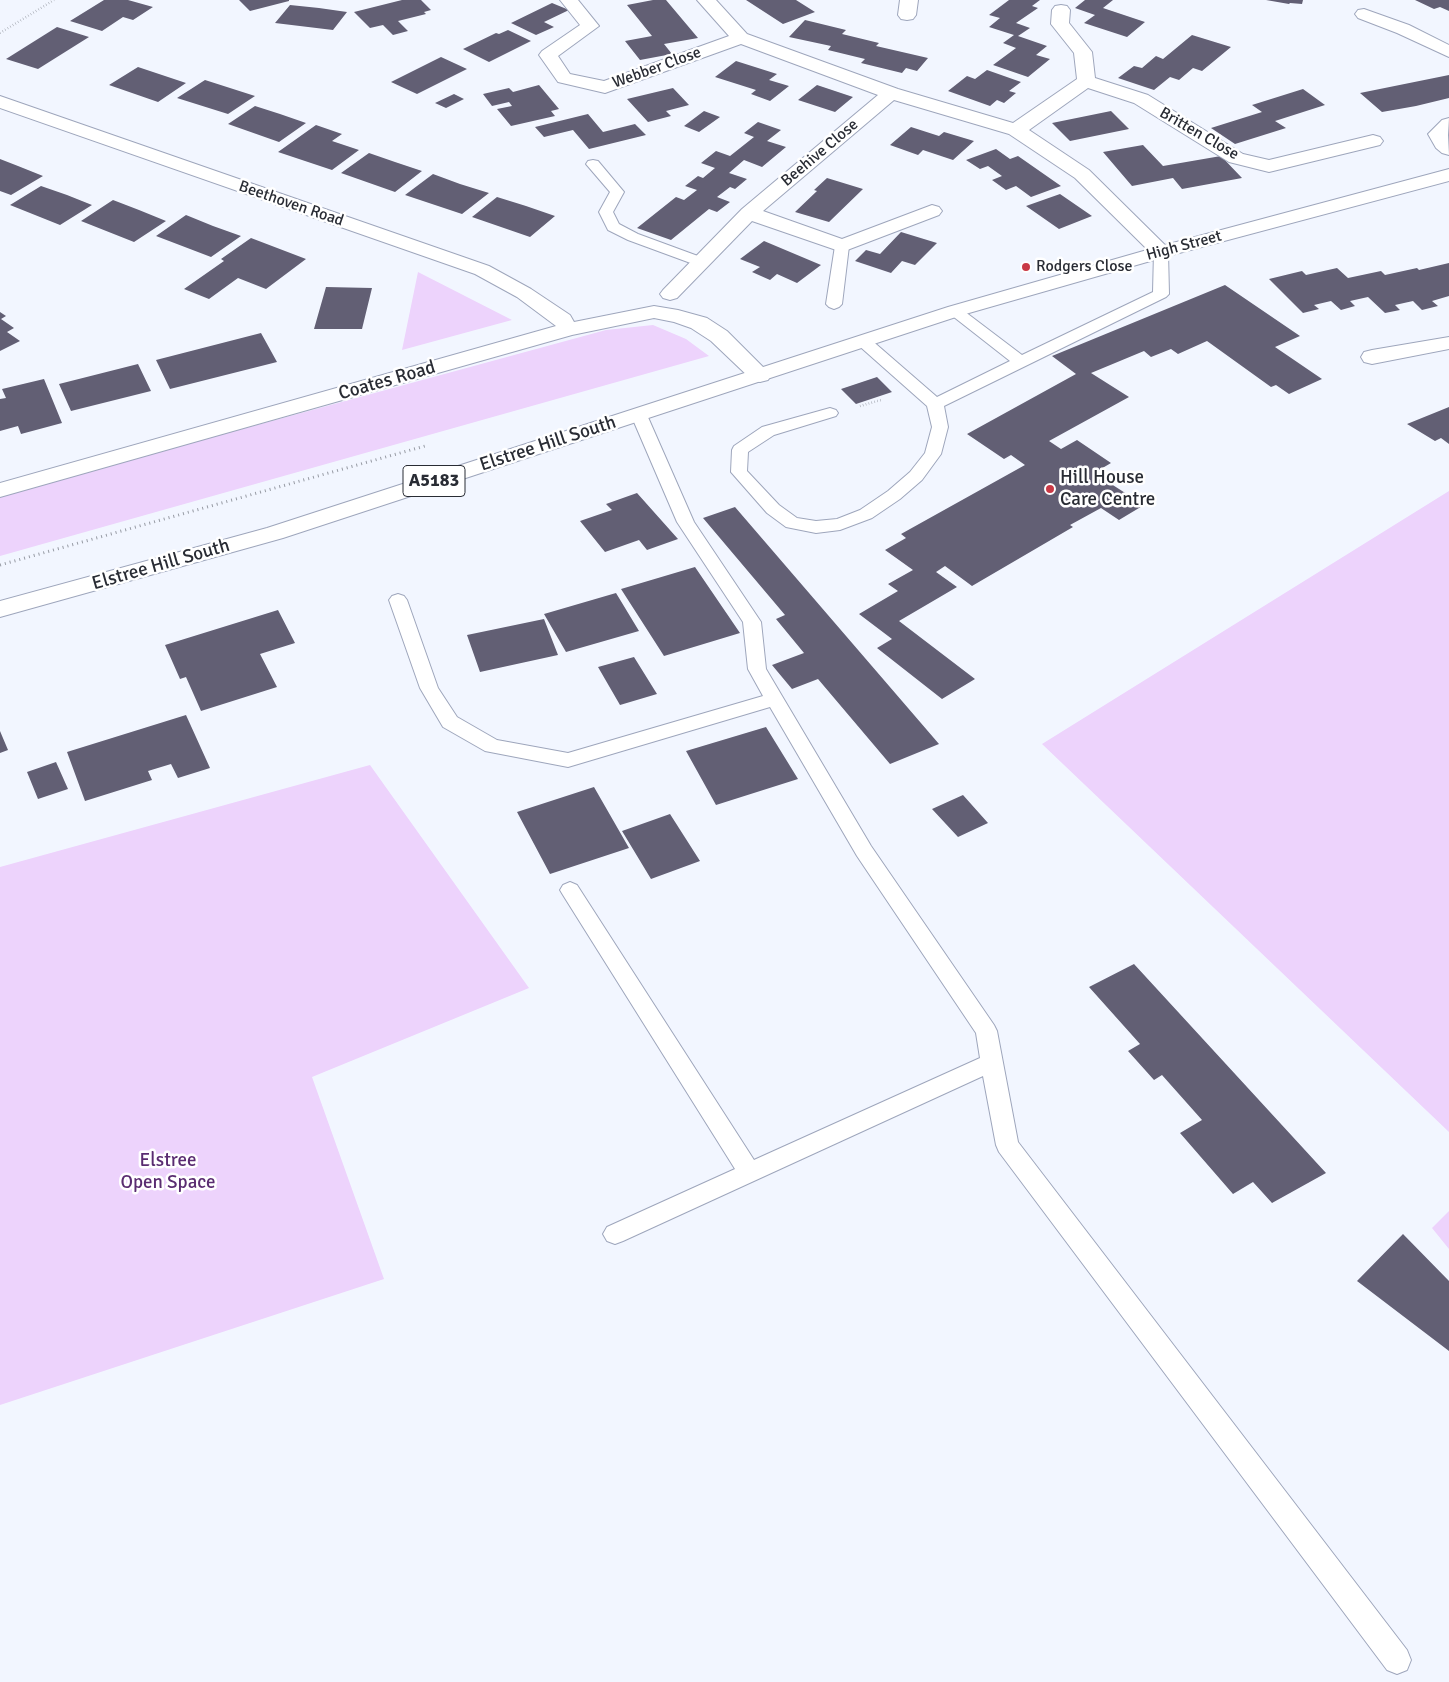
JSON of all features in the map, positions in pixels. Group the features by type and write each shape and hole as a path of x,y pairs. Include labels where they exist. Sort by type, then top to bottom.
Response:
{"street":[{"name":"Webber Close","path":"569,0 590,26 548,55 564,78 605,87 741,38"},
{"path":"706,0 741,38 891,93 1016,130 1082,174 1161,252"},
{"path":"1016,130 1086,81 1083,52 1060,24 1061,10"},
{"path":"1364,14 1403,29 1449,52"},
{"name":"Britten Close","path":"1086,81 1141,99 1236,158 1269,166 1373,141"},
{"name":"Beehive Close","path":"670,294 749,213 891,93"},
{"name":"Beethoven Road","path":"0,102 482,270 524,293 562,320 569,329"},
{"path":"1449,124 1438,134 1443,144 1449,149"},
{"name":"High Street","path":"863,340 955,311 1161,252 1449,175"},
{"path":"749,213 842,246 932,211"},
{"name":"Coates Road","path":"0,490 569,329 654,312 678,316 700,323 719,336 760,375"},
{"name":"Elstree Hill South","path":"0,609 275,533 863,340"},
{"path":"1372,357 1449,343"}],"lane":[{"path":"593,164 617,192 606,212 613,226 633,237 701,262"},
{"path":"834,304 842,246"},
{"path":"935,404 1160,294 1161,252"},
{"path":"955,311 1021,362"},
{"path":"830,413 768,431 740,450 739,472 773,509 792,523 816,527 840,524 866,514 894,495 916,476 933,454 940,428 935,404 863,340"},
{"path":"639,414 686,522 752,622 757,669 864,851 986,1031 1007,1145 1397,1660"},
{"path":"398,600 429,688 450,722 492,746 568,760 774,699"},
{"path":"570,890 750,1173"},
{"path":"615,1234 992,1062"}],"path":[{"path":"0,32 54,0"},
{"path":"830,413 919,391"},
{"path":"0,565 433,444"}],"green space":[{"path":"418,272 512,320 402,350"},
{"path":"653,325 686,339 709,356 0,556 0,495 606,330"},
{"path":"1449,491 1449,1132 1042,744"},
{"name":"Elstree Open Space","path":"370,765 529,988 312,1077 384,1279 0,1405 0,867"},
{"path":"1449,1211 1449,1249 1432,1228"}],"building":[{"path":"104,0 128,0 153,7 133,20 123,17 102,31 70,21"},
{"path":"239,0 289,0 289,1 250,11"},
{"path":"402,0 421,0 431,10 424,12 426,14 398,21 408,31 393,35 383,25 370,28 354,12"},
{"path":"653,0 666,0 698,38 664,44 672,54 640,60 625,41 652,36 627,5"},
{"path":"746,0 796,0 815,12 783,24"},
{"path":"1009,0 1040,0 1032,6 1038,8 1016,23 1030,28 1018,36 1047,46 1036,55 1050,59 1028,77 993,65 1016,48 1003,43 1014,35 989,27 1000,18 989,15"},
{"path":"1085,0 1113,0 1103,8 1145,22 1127,37 1084,23 1095,15 1075,8"},
{"path":"1266,0 1303,0 1302,4 1289,4"},
{"path":"1415,0 1449,0 1449,11 1440,7 1434,9"},
{"path":"552,3 569,10 544,22 554,27 536,35 511,23"},
{"path":"290,5 347,12 333,30 275,23"},
{"path":"805,20 846,30 842,34 879,43 876,46 928,58 917,71 906,68 902,73 861,63 865,59 828,50 831,46 789,37"},
{"path":"57,27 89,37 38,69 6,59"},
{"path":"508,30 531,41 489,62 463,49 496,33 499,34"},
{"path":"1192,35 1231,47 1202,71 1193,68 1179,80 1170,77 1154,90 1118,78 1134,66 1142,68 1156,56 1163,59"},
{"path":"441,57 467,69 417,94 391,82"},
{"path":"736,61 777,74 769,80 789,86 770,101 751,94 756,90 715,77"},
{"path":"138,67 186,83 158,102 109,85"},
{"path":"987,70 1021,82 1009,91 1016,93 1004,103 997,100 990,106 948,91 967,76 975,79"},
{"path":"1449,75 1449,98 1416,106 1382,112 1360,93"},
{"path":"205,80 255,96 228,114 177,98"},
{"path":"539,85 559,109 551,111 555,116 511,126 497,109 512,106 509,102 492,106 483,94 509,88 513,92"},
{"path":"817,85 853,97 835,112 798,100"},
{"path":"673,88 689,105 666,111 671,116 648,122 627,99"},
{"path":"1303,89 1325,105 1275,121 1286,128 1235,144 1211,128 1262,112 1252,105"},
{"path":"454,94 464,99 446,108 435,103"},
{"path":"255,106 306,123 279,142 228,124"},
{"path":"704,111 720,117 699,132 684,126"},
{"path":"1111,111 1129,129 1070,141 1052,123"},
{"path":"588,114 603,132 635,124 646,135 589,149 573,130 544,137 535,127"},
{"path":"758,122 781,130 767,141 786,147 762,167 744,160 729,173 747,179 735,189 730,187 717,197 730,202 717,212 709,209 671,240 637,228 676,197 684,200 697,190 685,186 698,176 703,178 715,168 701,163 716,151 730,156 754,137 744,133"},
{"path":"316,125 342,134 332,141 359,150 332,170 278,152"},
{"path":"911,127 939,136 944,132 974,141 953,160 923,150 918,155 890,145"},
{"path":"1143,145 1163,166 1221,156 1242,178 1182,189 1173,178 1132,186 1103,152"},
{"path":"996,149 1010,159 1018,156 1061,186 1031,197 1016,186 1006,190 992,180 1002,176 988,166 980,169 966,160"},
{"path":"369,153 422,171 395,192 341,173"},
{"path":"0,159 43,176 11,195 0,191"},
{"path":"433,174 489,193 462,214 405,195"},
{"path":"827,178 863,189 829,222 795,212 817,191 814,190"},
{"path":"41,186 92,205 60,225 10,205"},
{"path":"1060,194 1092,216 1059,229 1026,206"},
{"path":"497,197 555,216 530,237 472,217"},
{"path":"113,200 166,221 134,242 81,221"},
{"path":"186,215 241,236 211,257 156,236"},
{"path":"901,232 937,243 915,265 902,261 891,273 855,261 866,250 880,254"},
{"path":"251,238 306,259 266,289 238,278 209,299 184,289 224,261 221,259"},
{"path":"764,241 821,265 797,283 777,274 770,280 752,272 760,267 740,259"},
{"path":"1449,263 1449,296 1432,301 1438,306 1422,310 1413,301 1395,305 1400,310 1385,313 1368,297 1350,301 1355,306 1341,310 1331,301 1314,305 1319,309 1303,313 1269,279 1302,271 1306,275 1337,268 1348,278 1381,271 1385,275"},
{"name":"Hill House Care Centre","path":"1225,285 1300,336 1275,347 1322,379 1289,394 1276,385 1271,387 1207,341 1178,354 1171,349 1151,357 1144,351 1091,373 1129,397 1049,441 1061,449 1077,440 1111,463 1094,473 1144,505 1119,520 1101,508 1070,525 1073,527 972,586 945,566 936,572 957,587 899,621 975,679 942,699 877,648 892,639 859,614 898,591 888,584 913,570 885,550 906,538 901,534 1025,465 1011,455 1004,459 967,434 1076,374 1052,356"},
{"path":"326,287 372,288 362,329 314,329"},
{"path":"0,312 6,316 1,319 14,328 7,332 20,341 0,351"},
{"path":"261,333 277,362 170,389 156,360"},
{"path":"138,364 151,391 71,411 59,384"},
{"path":"877,377 892,392 856,404 841,389"},
{"path":"44,379 62,423 21,434 18,426 0,431 0,399 6,398 2,389"},
{"path":"1449,407 1449,444 1441,438 1435,441 1407,424"},
{"path":"637,493 678,539 647,550 639,540 605,552 580,521 612,510 606,504"},
{"path":"735,507 939,744 890,764 818,679 792,689 772,665 804,653 776,619 785,615 703,518"},
{"path":"695,567 740,633 664,656 621,589"},
{"path":"616,593 639,631 566,652 544,614"},
{"path":"278,610 295,643 260,654 277,687 201,711 186,677 180,679 165,645"},
{"path":"544,619 558,655 480,672 467,635"},
{"path":"634,657 657,694 620,705 598,667"},
{"path":"186,715 210,768 178,778 171,764 148,771 152,780 85,801 67,752"},
{"path":"766,727 798,779 716,805 686,751"},
{"path":"0,731 8,750 0,753"},
{"path":"56,762 68,789 38,799 27,772"},
{"path":"594,787 629,848 550,874 517,812"},
{"path":"963,795 988,823 958,837 932,809"},
{"path":"670,814 700,861 651,879 622,831"},
{"path":"1134,964 1326,1173 1272,1203 1253,1182 1233,1194 1180,1133 1202,1120 1162,1075 1154,1080 1128,1051 1140,1044 1089,987"},
{"path":"1403,1234 1449,1281 1449,1351 1357,1281"}],"place":[{"name":"Rodgers Close","path":"1026,267"},
{"name":"Hill House Care Centre","path":"1050,489"}]}
